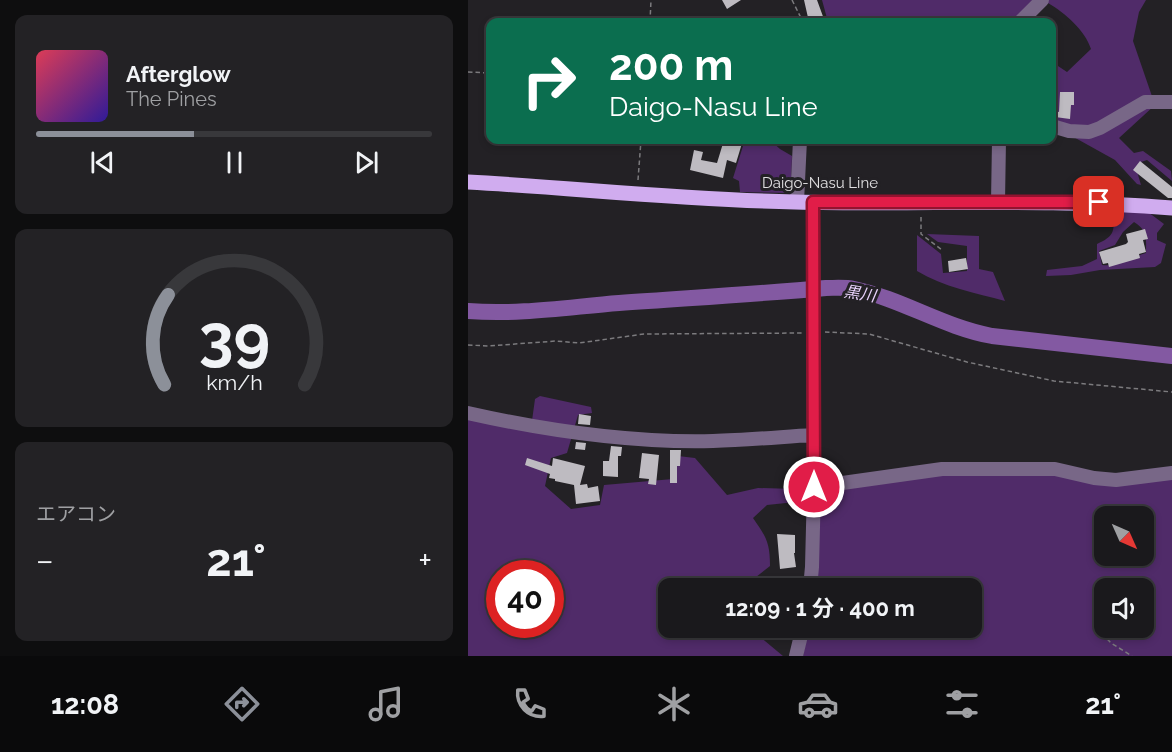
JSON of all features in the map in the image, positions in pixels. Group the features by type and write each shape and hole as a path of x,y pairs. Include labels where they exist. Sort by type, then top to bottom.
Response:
{"main road":[{"name":"Daigo-Nasu Line","path":"468,182 797,202 1099,202 1172,208"}],"street":[{"path":"1024,18 1042,0"},
{"path":"1056,127 1069,131 1089,132 1145,102 1172,102"},
{"path":"797,202 800,144"},
{"path":"998,202 999,144"},
{"path":"811,578 814,487 813,202"},
{"path":"468,413 509,422 609,436 712,441 813,435"},
{"path":"814,487 942,468 1055,469 1094,478 1116,480 1172,473"},
{"path":"796,656 800,638"}],"path":[{"path":"650,18 651,0"},
{"path":"792,0 801,18"},
{"path":"468,72 486,73"},
{"path":"637,194 641,144"},
{"path":"921,201 921,234 942,250"},
{"path":"1106,638 1131,656"}],"shaded area":[{"path":"822,0 1146,0 1139,12 1133,41 1155,105 1119,138 1134,153 1143,151 1171,171 1172,181 1147,160 1141,162 1136,168 1141,185 1137,184 1115,160 1056,127 1056,65 1067,72 1091,49 1084,35 1074,23 1048,3 1033,18 827,18"},
{"path":"743,144 774,144 792,156 791,188 788,193 740,192 739,181 733,178"},
{"path":"1126,211 1148,212 1164,224 1157,233 1157,240 1166,244 1161,263 1155,267 1046,276 1047,270 1082,266 1097,259 1097,244 1107,239 1112,233 1114,214","holes":["1134,222 1145,235 1146,253 1119,263 1102,265 1099,251 1115,245 1123,232"]},
{"path":"927,234 979,236 979,269 993,272 1005,301 949,285 917,271 917,235 941,254 943,273 967,271 967,246 938,242"},
{"path":"540,396 591,407 592,413 578,415 567,453 551,458 545,486 571,509 600,505 604,485 673,479 678,456 695,458 727,495 758,488 795,489 806,497 805,501 767,505 753,518 766,540 770,566 755,578 658,578 658,638 761,638 783,656 468,656 468,411 531,428 535,399"},
{"path":"903,475 1172,476 1172,656 803,656 807,638 982,638 982,578 816,578 818,495 827,488"}],"building":[{"path":"722,0 741,0 727,9"},
{"path":"804,0 817,0 824,18 808,18"},
{"path":"1060,92 1074,92 1074,105 1071,105 1070,119 1056,117 1056,111 1059,112"},
{"path":"723,144 742,144 736,163 727,160 723,178 690,170 694,150 703,152 701,160 717,163"},
{"path":"1140,161 1172,187 1172,198 1168,198 1133,170"},
{"path":"1145,229 1148,239 1143,240 1146,252 1139,254 1140,258 1109,267 1108,263 1103,264 1099,252 1126,244 1128,242 1126,234"},
{"path":"966,258 968,269 949,272 948,261"},
{"path":"579,414 591,416 590,425 578,424"},
{"path":"576,442 586,443 585,450 575,449"},
{"path":"611,446 622,447 621,456 618,456 618,477 603,476 603,461 609,461"},
{"path":"670,450 681,450 680,466 677,466 677,483 670,483"},
{"path":"642,453 659,455 656,485 648,484 649,479 639,478"},
{"path":"527,458 552,466 553,458 585,466 580,485 587,484 588,488 598,486 600,501 576,504 574,485 555,481 549,478 550,474 525,465"},
{"path":"777,534 795,535 796,567 780,569"}],"waterway":[{"name":"黒川","path":"468,311 525,311 847,288 889,299 957,326 992,336 1172,356"}],"route":[{"path":"814,487 813,202 1099,202"}]}
